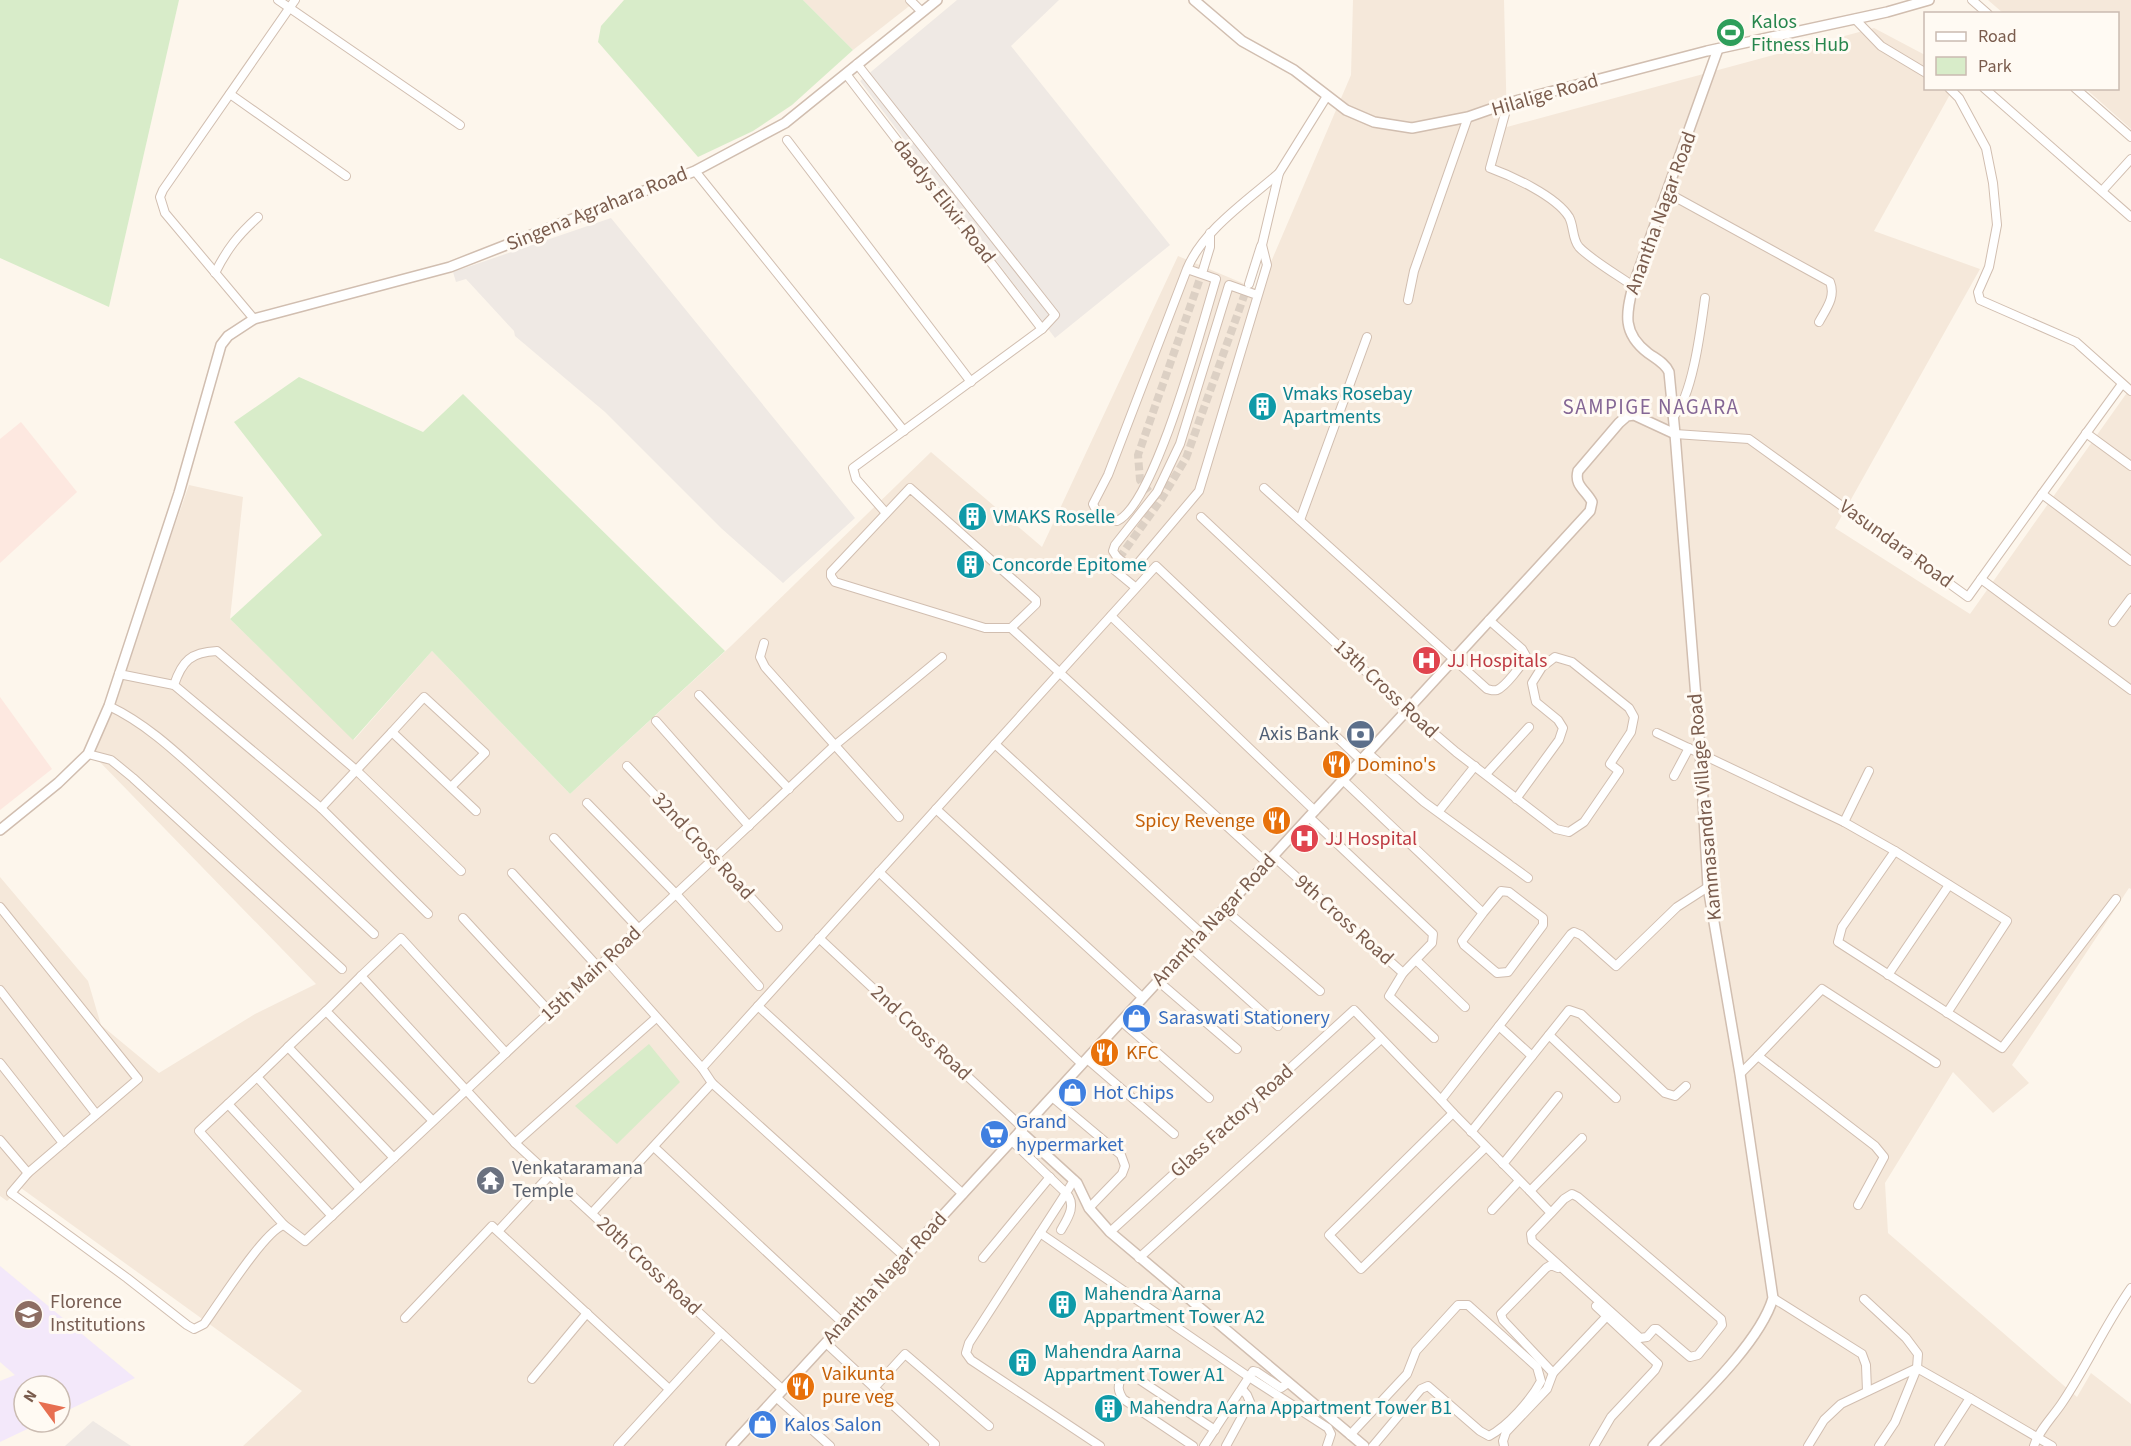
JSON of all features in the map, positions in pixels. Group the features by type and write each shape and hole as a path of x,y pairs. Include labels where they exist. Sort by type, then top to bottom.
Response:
{"street":[{"path":"278,0 460,125"},
{"path":"254,319 165,213 160,197 295,0"},
{"path":"910,0 922,12"},
{"name":"Singena Agrahara Road","path":"119,674 179,494 221,345 228,336 254,319 450,267 695,171 785,123 937,0"},
{"name":"Hilalige Road","path":"1194,0 1242,41 1294,70 1353,114 1385,125 1412,128 1468,117 1508,103 1718,49 1929,0"},
{"path":"1972,0 1978,10"},
{"path":"1855,19 1881,46 1924,72"},
{"name":"Anantha Nagar Road","path":"731,1446 1590,511 1592,502 1576,480 1578,471 1619,423 1627,416 1634,415 1675,434 1667,368 1640,345 1627,323 1627,307 1718,49"},
{"name":"daadys Elixir Road","path":"846,74 1042,329 1054,315 857,64"},
{"path":"1951,90 1959,98 1986,148 1993,183 1997,225 1989,267 1978,292 1980,300 2076,342 2131,391"},
{"path":"1986,90 2131,217"},
{"path":"2077,90 2131,137"},
{"path":"230,94 346,176"},
{"path":"1187,268 1216,279 1168,434 1146,487 1123,518 1117,521 1097,512 1093,504 1108,475 1187,268 1192,257 1210,233 1279,173 1328,96"},
{"path":"1508,103 1490,168 1520,182 1557,204 1569,218 1579,247 1633,286"},
{"path":"1408,300 1414,271 1468,117"},
{"path":"787,140 970,382"},
{"path":"2102,191 2131,159"},
{"path":"695,171 904,431"},
{"path":"1249,285 1262,244 1279,173"},
{"path":"1666,192 1830,282 1833,294 1819,322"},
{"path":"215,273 225,252 258,217"},
{"path":"1203,270 1210,247 1210,233"},
{"path":"1257,295 1229,285 1180,444 1157,492 1115,545 1113,551 1126,564 1134,567 1199,491 1267,265 1262,244"},
{"path":"1674,416 1682,408 1698,348 1705,298"},
{"path":"886,513 856,479 853,468 1042,329"},
{"path":"1300,520 1367,337"},
{"name":"Vasundara Road","path":"1675,434 1749,439 1968,597 2122,384"},
{"path":"2086,433 2131,466"},
{"name":"Kammasandra Village Road","path":"1675,434 1701,753 1708,887 1740,1074 1773,1298"},
{"path":"910,488 1036,600 1036,604 1011,628 986,628 835,582 831,572 886,513 910,488"},
{"path":"1264,488 1487,689 1493,691 1500,689 1524,662 1526,656 1522,649 1490,620"},
{"path":"2042,494 2131,561"},
{"path":"1135,502 1143,509"},
{"name":"13th Cross Road","path":"1201,517 1407,710 1456,752 1486,774 1516,799 1556,829 1569,832 1584,822 1619,771 1610,764 1631,732 1634,717 1629,708 1572,662 1555,657 1542,668 1532,683 1536,702 1558,720 1563,728 1559,740 1516,799"},
{"path":"702,1068 1156,566 1364,756 1528,878"},
{"path":"1112,568 1135,587"},
{"path":"1981,579 2131,690"},
{"path":"2113,622 2131,598"},
{"path":"1111,616 1433,934 1432,943 1403,973"},
{"name":"9th Cross Road","path":"1011,628 1269,859 1403,973 1389,996 1434,1038"},
{"path":"764,643 760,657 765,667 899,817"},
{"path":"174,685 178,673 188,659 200,652 217,651 356,770 461,871"},
{"name":"15th Main Road","path":"284,1225 305,1241 834,746 942,657"},
{"path":"0,830 88,754 109,706 119,674 174,685 321,808 429,914"},
{"path":"699,695 789,789"},
{"path":"321,808 424,697 485,753 452,787"},
{"path":"109,706 132,717 163,741 294,858 374,934"},
{"path":"656,721 750,826"},
{"path":"1486,774 1529,727"},
{"path":"392,732 476,811"},
{"path":"1657,734 1844,822 2007,921 1947,1013"},
{"path":"995,744 1202,934"},
{"path":"1674,776 1689,748"},
{"path":"88,754 111,760 133,778 342,969"},
{"name":"32nd Cross Road","path":"627,766 716,858 778,927"},
{"path":"1439,812 1475,766"},
{"path":"1844,822 1869,771"},
{"path":"1342,780 1483,913"},
{"path":"587,803 676,894 759,986"},
{"path":"936,809 1143,998"},
{"path":"554,838 639,929"},
{"path":"1895,851 1842,927 1838,942 2002,1048 2116,898"},
{"path":"879,872 1084,1061 1174,1134"},
{"path":"512,873 598,967"},
{"path":"1888,975 1949,885"},
{"path":"1442,1100 1571,934 1574,932 1581,935 1616,966 1685,900 1708,887"},
{"path":"1501,891 1504,891 1509,892 1545,921 1508,972 1503,974 1497,973 1462,941 1483,913 1501,891"},
{"path":"0,907 138,1079 28,1173 11,1193 194,1329 204,1324 256,1252 278,1226 284,1225"},
{"path":"1224,909 1320,991"},
{"path":"463,918 550,1012"},
{"path":"284,1225 199,1131 401,938 506,1053"},
{"name":"2nd Cross Road","path":"819,938 1022,1130"},
{"path":"1190,947 1278,1026"},
{"path":"606,960 702,1068 712,1083 905,1257"},
{"path":"1416,960 1465,1007"},
{"name":"20th Cross Road","path":"361,976 515,1143 721,1333 830,1446"},
{"path":"1158,981 1237,1049"},
{"path":"1740,1074 1822,989 1936,1063"},
{"path":"0,990 96,1114"},
{"path":"758,1006 963,1194"},
{"name":"Glass Factory Road","path":"1110,1232 1354,1010 1381,1039 1139,1258"},
{"path":"1472,1132 1569,1010 1581,1014 1665,1093 1675,1096 1686,1086"},
{"path":"326,1011 434,1121"},
{"path":"515,1143 656,1018"},
{"path":"1121,1021 1209,1098"},
{"path":"1499,1026 1532,1056"},
{"path":"1549,1035 1616,1098"},
{"path":"1381,1039 1551,1213"},
{"path":"288,1047 394,1158"},
{"path":"1758,1056 1875,1146 1884,1157 1858,1204"},
{"path":"0,1064 63,1143"},
{"path":"257,1077 360,1189"},
{"path":"592,1213 712,1083"},
{"path":"1503,1164 1558,1096"},
{"path":"1052,1097 1121,1155 1125,1166 1122,1174 1089,1208"},
{"path":"228,1104 332,1216"},
{"path":"1453,1113 1329,1235 1361,1269 1486,1147"},
{"path":"1022,1130 1074,1180 1084,1194 1089,1208 1110,1232 1364,1446"},
{"path":"1530,1191 1582,1138"},
{"path":"0,1140 28,1173"},
{"path":"1012,1141 1070,1198 1072,1206 1061,1230"},
{"path":"654,1147 844,1324"},
{"path":"501,1228 549,1176"},
{"path":"983,1258 1050,1177"},
{"path":"1074,1180 969,1343 966,1353 971,1360 1100,1446"},
{"path":"1492,1210 1519,1181"},
{"path":"1572,1194 1578,1197 1721,1319 1722,1325 1698,1355 1690,1357 1657,1329 1654,1329 1647,1337 1640,1338 1532,1241 1531,1234 1551,1213 1572,1194"},
{"path":"405,1318 492,1226 669,1389"},
{"path":"1040,1233 1249,1377 1328,1428 1331,1434 1327,1446"},
{"path":"1553,1373 1503,1320 1501,1314 1551,1265 1557,1267 1658,1364 1611,1417 1594,1446"},
{"path":"2034,1446 2037,1437 2061,1405 2131,1288"},
{"path":"1653,1446 1732,1362 1761,1324 1773,1298 1862,1354 1866,1365 1868,1391"},
{"path":"1864,1299 1906,1338 1918,1354 1917,1368 1895,1422 1879,1446"},
{"path":"1350,1434 1407,1374 1416,1351 1458,1305 1468,1305 1537,1367 1541,1381 1534,1395 1498,1431 1489,1436 1479,1431 1428,1386 1421,1389 1373,1446"},
{"path":"532,1379 587,1313"},
{"path":"1504,1446 1506,1432 1547,1389 1553,1373 1606,1316"},
{"path":"618,1446 721,1333"},
{"path":"826,1343 935,1444 933,1446"},
{"path":"874,1388 905,1354 989,1426"},
{"path":"1917,1368 2052,1446"},
{"path":"1808,1446 1824,1420 1841,1404 1917,1368"},
{"path":"1204,1446 1253,1371 1281,1388 1288,1383"},
{"path":"1193,1446 1123,1399 1118,1392 1118,1383 1122,1377 1131,1375 1137,1378 1215,1430"},
{"path":"1226,1446 1250,1402 1242,1389"},
{"path":"1939,1446 1970,1398"}],"shaded area":[{"path":"803,0 917,0 853,50"},
{"path":"957,0 1059,0 1011,46 1170,245 1055,338 860,81"},
{"path":"1353,0 1504,0 1507,127 1874,28 1924,54 1924,90 1952,90 1874,231 1980,269 1835,528 1970,614 2131,387 2131,889 2129,888 2012,1065 2029,1083 1993,1113 1953,1072 1885,1183 1888,1233 2077,1397 2091,1373 2131,1404 2131,1446 243,1446 302,1391 21,1188 7,1201 0,1196 0,877 88,981 101,1025 159,1073 255,1014 316,984 94,756 189,485 243,497 230,619 354,740 432,651 570,794 731,646 931,452 1042,547 1178,256 1259,290 1351,75"},
{"path":"1988,0 2131,0 2131,129 2087,90 2119,90 2119,12 2002,12"},
{"path":"611,218 855,518 783,583 721,528 605,412 515,336 514,331 466,279 456,282 453,272"},
{"path":"21,422 77,492 0,563 0,439"},
{"path":"0,697 52,769 0,810"},
{"name":"Florence Institutions","path":"0,1266 135,1378 72,1408 72,1374 14,1374 0,1362"},
{"name":"Florence Institutions","path":"12,1376 12,1434 17,1434 0,1442 0,1381"},
{"path":"93,1421 131,1446 65,1446"}],"green space":[{"path":"0,0 179,0 109,307 0,258"},
{"path":"624,0 803,0 853,50 792,105 753,131 698,157 598,42 601,26"},
{"path":"299,377 423,432 463,394 725,651 570,794 432,651 353,740 230,619 322,535 234,422"},
{"path":"649,1044 680,1082 617,1144 575,1106"}],"tunnel":[{"path":"1156,501 1140,480 1138,455 1203,270"},
{"path":"1112,568 1162,498 1186,458 1248,285"}],"place":[{"name":"Kalos Fitness Hub","path":"1730,33"},
{"name":"Vmaks Rosebay Apartments","path":"1262,406"},
{"name":"VMAKS Roselle","path":"972,517"},
{"name":"Concorde Epitome","path":"971,565"},
{"name":"JJ Hospitals","path":"1426,661"},
{"name":"Axis Bank","path":"1360,734"},
{"name":"Domino's","path":"1336,765"},
{"name":"Spicy Revenge","path":"1276,821"},
{"name":"JJ Hospital","path":"1304,839"},
{"name":"Saraswati Stationery","path":"1137,1018"},
{"name":"KFC","path":"1105,1053"},
{"name":"Hot Chips","path":"1072,1093"},
{"name":"Grand hypermarket","path":"995,1134"},
{"name":"Venkataramana Temple","path":"491,1180"},
{"name":"Mahendra Aarna Appartment Tower A2","path":"1063,1305"},
{"name":"Florence Institutions","path":"29,1314"},
{"name":"Mahendra Aarna Appartment Tower A1","path":"1023,1363"},
{"name":"Vaikunta pure veg","path":"801,1386"},
{"name":"Mahendra Aarna Appartment Tower B1","path":"1108,1408"},
{"name":"Kalos Salon","path":"763,1425"}],"district":[{"name":"SAMPIGE NAGARA","path":"1651,407"}]}
